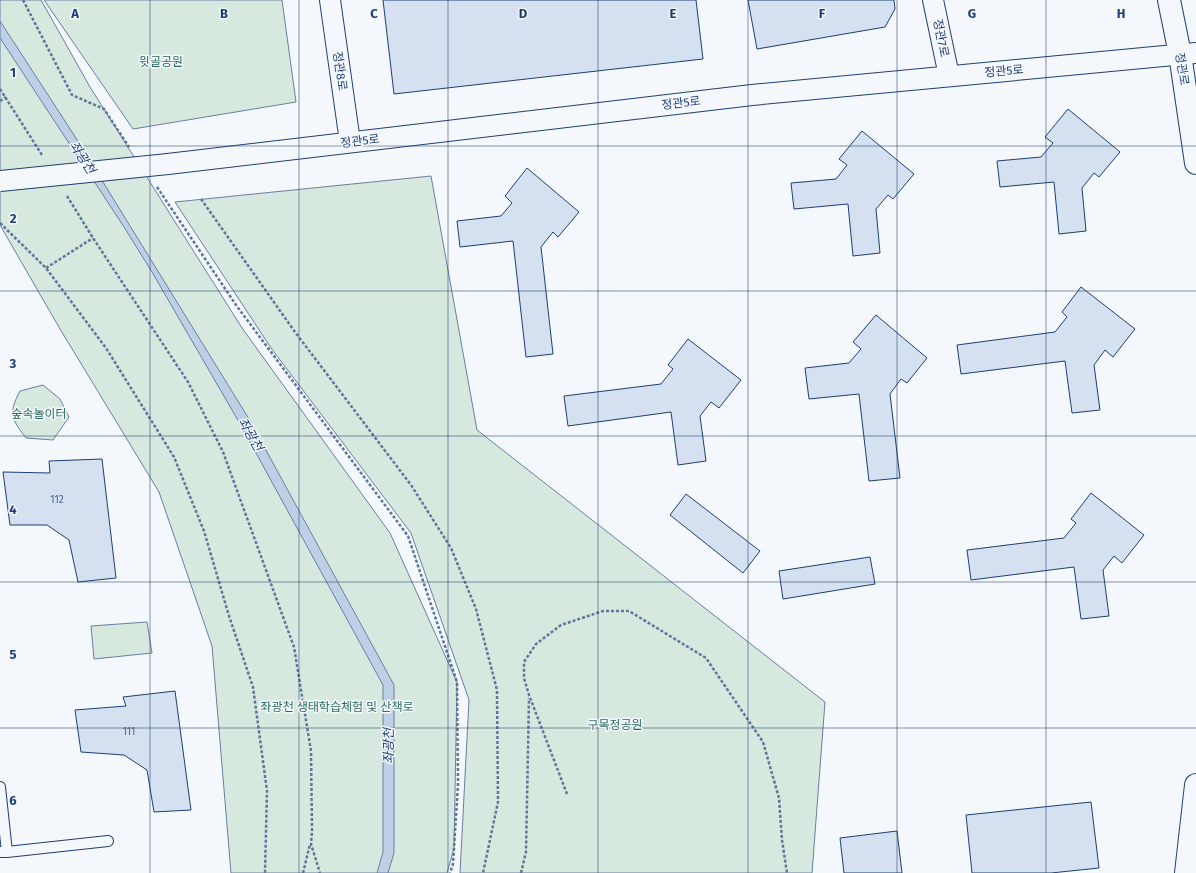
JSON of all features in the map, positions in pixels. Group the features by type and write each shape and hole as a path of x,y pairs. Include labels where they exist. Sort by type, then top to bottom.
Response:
{"street":[{"name":"정관8로","path":"330,0 350,142"},
{"name":"정관7로","path":"933,0 949,76"},
{"name":"정관로","path":"1169,0 1188,54 1196,162"},
{"name":"정관5로","path":"0,181 168,164 752,95 1188,54"},
{"path":"1186,873 1194,825 1196,785"}],"lane":[{"path":"0,787 4,852 108,841"}],"path":[{"path":"22,0 72,95 104,109 131,149"},
{"path":"0,89 43,158"},
{"path":"0,101 6,97"},
{"path":"153,182 236,305 408,536 457,682 458,784 453,864 450,873"},
{"path":"64,191 93,238 188,382 223,452 258,544 294,648 311,751 312,831 303,873"},
{"path":"201,199 295,332 410,485 451,548 476,609 497,690 498,802 483,873"},
{"path":"0,222 46,268 106,348 174,457 204,531 229,616 253,687 266,791 265,873"},
{"path":"46,268 93,238"},
{"path":"567,794 529,695 524,678 524,662 536,644 561,625 603,611 629,611 706,658 763,742 779,798 782,840 787,873"},
{"path":"521,873 526,852 529,695"},
{"path":"310,844 320,873"}],"green space":[{"name":"좌광천 생태학습체험 및 산책로","path":"0,0 41,0 90,87 242,328 390,533 457,682 454,849 447,873 231,873 212,646 159,492 60,329 0,225"},
{"name":"윗골공원","path":"44,0 282,0 296,102 133,129"},
{"name":"구목정공원","path":"431,176 477,430 825,702 812,873 460,873 469,700 411,533 271,348 175,202"},
{"name":"숲속놀이터","path":"43,385 60,399 69,417 53,440 26,438 13,416 14,405 20,391"},
{"path":"147,622 152,653 94,659 91,626"}],"water":[{"name":"좌광천","path":"0,21 74,135 249,419 394,685 394,853 388,873 377,873 383,852 383,685 239,422 152,272 0,38"}],"building":[{"path":"383,0 696,0 703,59 394,94"},
{"path":"748,0 894,0 895,9 885,27 757,49"},
{"path":"1068,109 1120,152 1099,177 1094,173 1082,188 1086,231 1059,234 1054,182 1000,187 997,161 1041,157 1053,143 1045,137"},
{"path":"862,131 914,174 893,199 888,195 876,209 880,253 853,256 848,204 794,209 791,183 836,179 847,165 839,159"},
{"path":"527,168 579,212 558,237 553,232 541,247 553,354 526,357 513,241 460,247 457,221 501,216 512,203 505,196"},
{"path":"1081,287 1135,329 1113,357 1105,350 1094,365 1100,410 1072,413 1065,361 961,374 957,345 1055,332 1067,317 1062,312"},
{"path":"876,315 927,358 907,383 901,379 890,394 900,478 869,481 859,394 809,399 805,368 849,363 861,349 853,342"},
{"path":"688,339 741,380 719,408 711,402 700,416 706,461 678,465 671,412 568,426 564,396 661,384 673,369 668,365"},
{"path":"102,459 116,578 78,582 69,540 47,525 10,525 3,472 50,473 49,461"},
{"path":"1091,493 1144,535 1122,563 1114,556 1103,570 1109,616 1081,619 1074,567 971,580 967,550 1064,538 1076,523 1071,519"},
{"path":"686,494 760,551 743,573 670,515"},
{"path":"870,557 875,584 783,599 779,571"},
{"path":"175,691 191,810 154,812 147,770 124,755 81,752 75,710 126,706 123,697"},
{"path":"1091,802 1099,868 1051,873 972,873 966,815"},
{"path":"897,831 902,873 844,873 840,838"}]}
